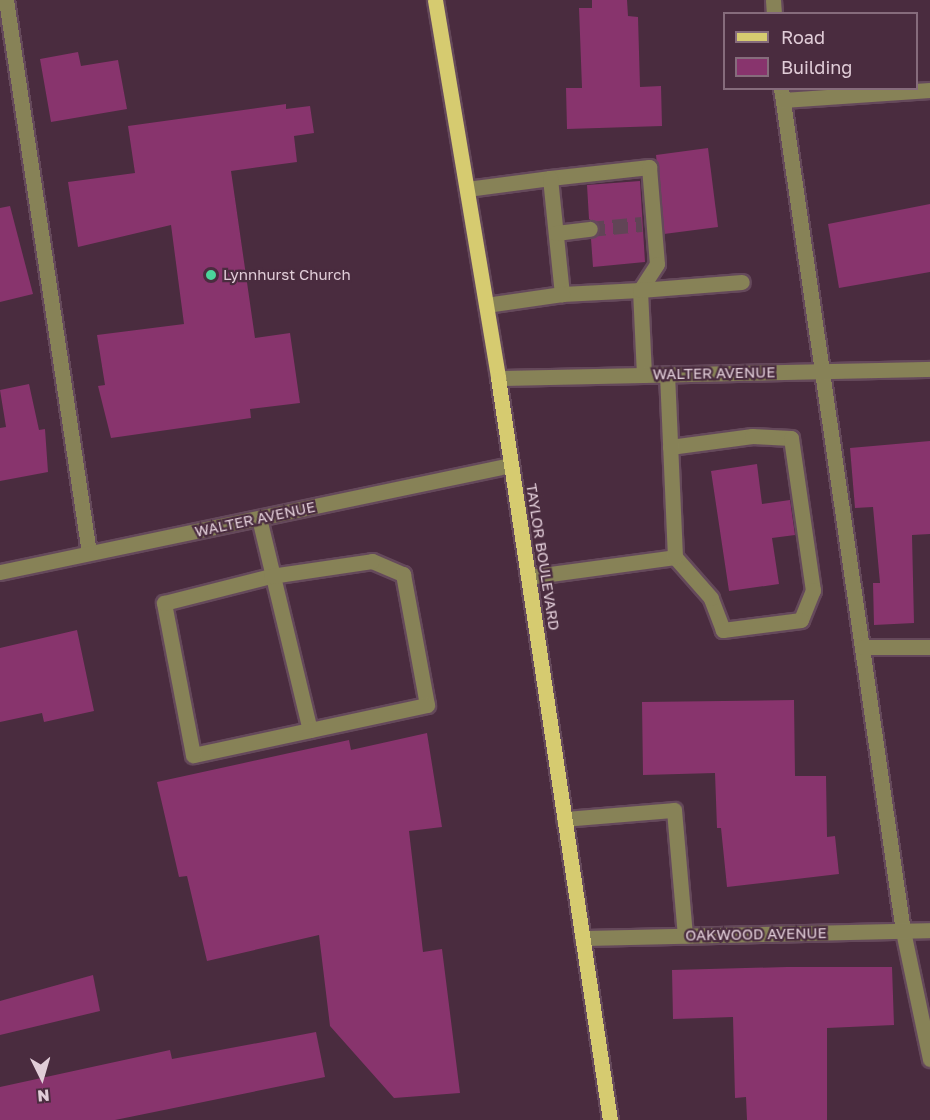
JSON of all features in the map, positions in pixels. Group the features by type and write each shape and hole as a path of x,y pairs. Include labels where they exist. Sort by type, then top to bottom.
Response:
{"main road":[{"name":"TAYLOR BOULEVARD","path":"435,0 498,378 610,1120"}],"street":[{"path":"6,0 89,554"},
{"path":"930,90 782,94 824,371 903,931 930,1059"},
{"path":"467,189 649,167 648,223 657,264 640,290 644,375"},
{"path":"550,178 562,294"},
{"path":"556,233 590,229"},
{"path":"486,305 562,294 741,282"},
{"name":"WALTER AVENUE","path":"498,378 930,369"},
{"path":"667,374 670,447 675,557 711,598 723,630 801,620 813,590 791,438 752,436 670,447"},
{"name":"WALTER AVENUE","path":"0,572 511,465"},
{"path":"259,518 271,576 310,730"},
{"path":"528,577 675,557"},
{"path":"372,561 403,574 427,705 193,755 164,603 271,576 372,561"},
{"path":"863,647 930,647"},
{"path":"564,819 674,810 685,936"},
{"name":"OAKWOOD AVENUE","path":"582,938 930,930"}],"building":[{"path":"592,0 627,0 628,16 638,17 640,87 661,86 662,126 567,129 566,88 582,88 579,8 592,8"},
{"path":"78,52 81,66 118,60 127,109 51,122 40,59"},
{"name":"Lynnhurst Church","path":"286,104 286,109 310,106 314,133 294,136 297,162 231,171 255,338 290,333 300,403 250,409 251,418 111,438 98,386 105,385 97,335 184,324 171,225 78,247 68,182 135,173 128,126"},
{"path":"708,148 718,227 664,234 656,155"},
{"path":"640,181 645,262 593,267 591,239 600,228 589,219 587,185"},
{"path":"930,204 930,272 839,288 828,224"},
{"path":"10,206 33,294 0,302 0,208"},
{"path":"29,384 39,430 45,429 48,472 0,481 0,428 6,427 0,390"},
{"path":"930,441 930,534 912,535 914,623 874,625 873,583 880,583 873,507 855,508 850,448"},
{"path":"757,464 762,504 790,500 795,535 772,538 779,584 729,591 711,471"},
{"path":"77,630 94,711 44,722 42,713 0,722 0,648"},
{"path":"794,700 795,776 826,776 827,837 835,836 839,874 727,887 721,828 717,828 715,773 643,775 642,702"},
{"path":"427,733 442,827 409,831 423,952 442,949 460,1093 394,1098 330,1026 319,935 207,961 187,876 179,877 157,782 349,740 351,750"},
{"path":"892,967 894,1025 827,1028 827,1120 747,1120 746,1097 735,1098 733,1017 673,1019 672,970"},
{"path":"93,975 100,1011 0,1035 0,1001"},
{"path":"316,1032 325,1077 115,1120 0,1120 0,1087 170,1050 172,1059"}],"tunnel":[{"path":"590,229 642,224"}],"place":[{"name":"Lynnhurst Church","path":"211,275"}]}
